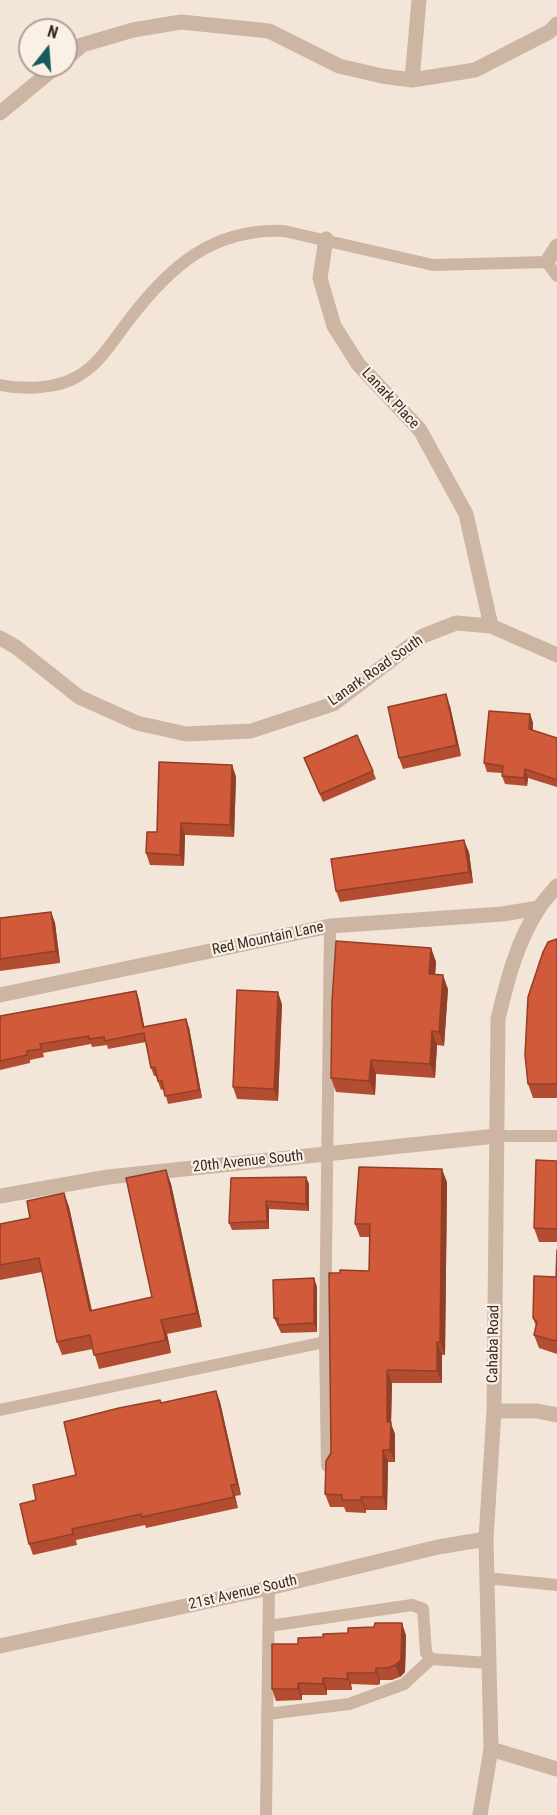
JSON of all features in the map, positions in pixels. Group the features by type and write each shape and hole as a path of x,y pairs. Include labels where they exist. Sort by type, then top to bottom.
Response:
{"street":[{"path":"412,80 418,0"},
{"path":"78,48 82,45 133,30 182,22 269,31 339,66 381,76 412,80 475,70 549,32 557,24"},
{"path":"0,113 42,78"},
{"name":"Lanark Place","path":"326,239 320,278 334,326 358,364 420,430 466,514 491,626"},
{"path":"547,262 557,246"},
{"name":"Lanark Road South","path":"0,639 16,647 78,697 137,723 186,734 251,731 333,704 423,636 456,623 491,626 557,656"},
{"name":"Cahaba Road","path":"480,1815 491,1749 486,1539 494,1412 498,1019 507,981 521,942 539,908 557,886"},
{"name":"Red Mountain Lane","path":"0,995 330,926 502,914 539,908"},
{"name":"20th Avenue South","path":"0,1196 108,1177 496,1136"},
{"path":"494,1412 537,1411 557,1415"},
{"name":"21st Avenue South","path":"0,1646 269,1588 438,1547 486,1539"},
{"path":"491,1749 557,1769"}],"lane":[{"path":"0,385 18,388 51,385 79,376 99,359 159,284 189,258 213,243 260,230 284,231 326,239 433,265 547,262 557,276"},
{"path":"327,1466 326,1154 330,926"},
{"path":"496,1136 557,1136"},
{"path":"0,1410 325,1342"},
{"path":"486,1578 557,1585"},
{"path":"266,1815 269,1588"},
{"path":"269,1626 412,1605 423,1609 426,1653 431,1659 488,1663"},
{"path":"267,1714 349,1704 404,1684 431,1659"}],"building":[{"path":"446,694 457,745 399,758 388,707"},
{"path":"489,711 530,714 529,729 557,738 557,780 525,769 524,778 502,776 503,766 484,763"},
{"path":"357,735 373,771 320,794 304,758"},
{"path":"159,762 232,765 230,825 181,823 180,855 146,853 147,832 157,832"},
{"path":"464,840 469,872 336,891 331,859"},
{"path":"51,912 56,951 0,959 0,918"},
{"path":"557,939 557,1084 528,1084 525,1055 528,997 548,942"},
{"path":"336,941 431,948 429,974 443,975 439,1032 432,1031 430,1064 371,1060 369,1081 331,1078"},
{"path":"237,990 278,992 274,1089 233,1087"},
{"path":"136,991 143,1027 186,1019 199,1090 165,1096 162,1081 158,1081 155,1067 151,1068 144,1033 105,1041 104,1037 89,1039 89,1036 40,1044 41,1049 27,1051 27,1055 0,1061 0,1016"},
{"path":"536,1160 557,1161 557,1229 534,1228"},
{"path":"359,1167 442,1169 440,1342 437,1342 437,1371 387,1370 387,1422 391,1422 390,1450 383,1450 383,1497 342,1500 342,1495 325,1494 326,1461 331,1453 329,1273 340,1273 340,1270 369,1271 370,1224 355,1224"},
{"path":"166,1170 197,1313 161,1320 166,1340 94,1355 90,1335 57,1342 39,1258 0,1265 0,1224 30,1218 27,1201 64,1193 90,1311 152,1297 126,1178"},
{"path":"306,1177 306,1204 266,1201 267,1221 229,1223 231,1178"},
{"path":"557,1250 557,1341 534,1335 537,1322 533,1318 534,1276 556,1277"},
{"path":"314,1278 314,1323 278,1325 278,1318 274,1318 273,1280"},
{"path":"216,1391 237,1484 231,1485 234,1497 72,1529 73,1534 29,1544 20,1504 36,1500 33,1485 76,1475 64,1422 119,1408 160,1400 161,1403"},
{"path":"375,1623 402,1623 401,1660 395,1665 388,1668 376,1668 376,1672 373,1673 347,1673 348,1679 323,1678 323,1684 298,1683 298,1689 272,1689 272,1644 298,1644 298,1638 348,1633 348,1628 374,1627"}]}
